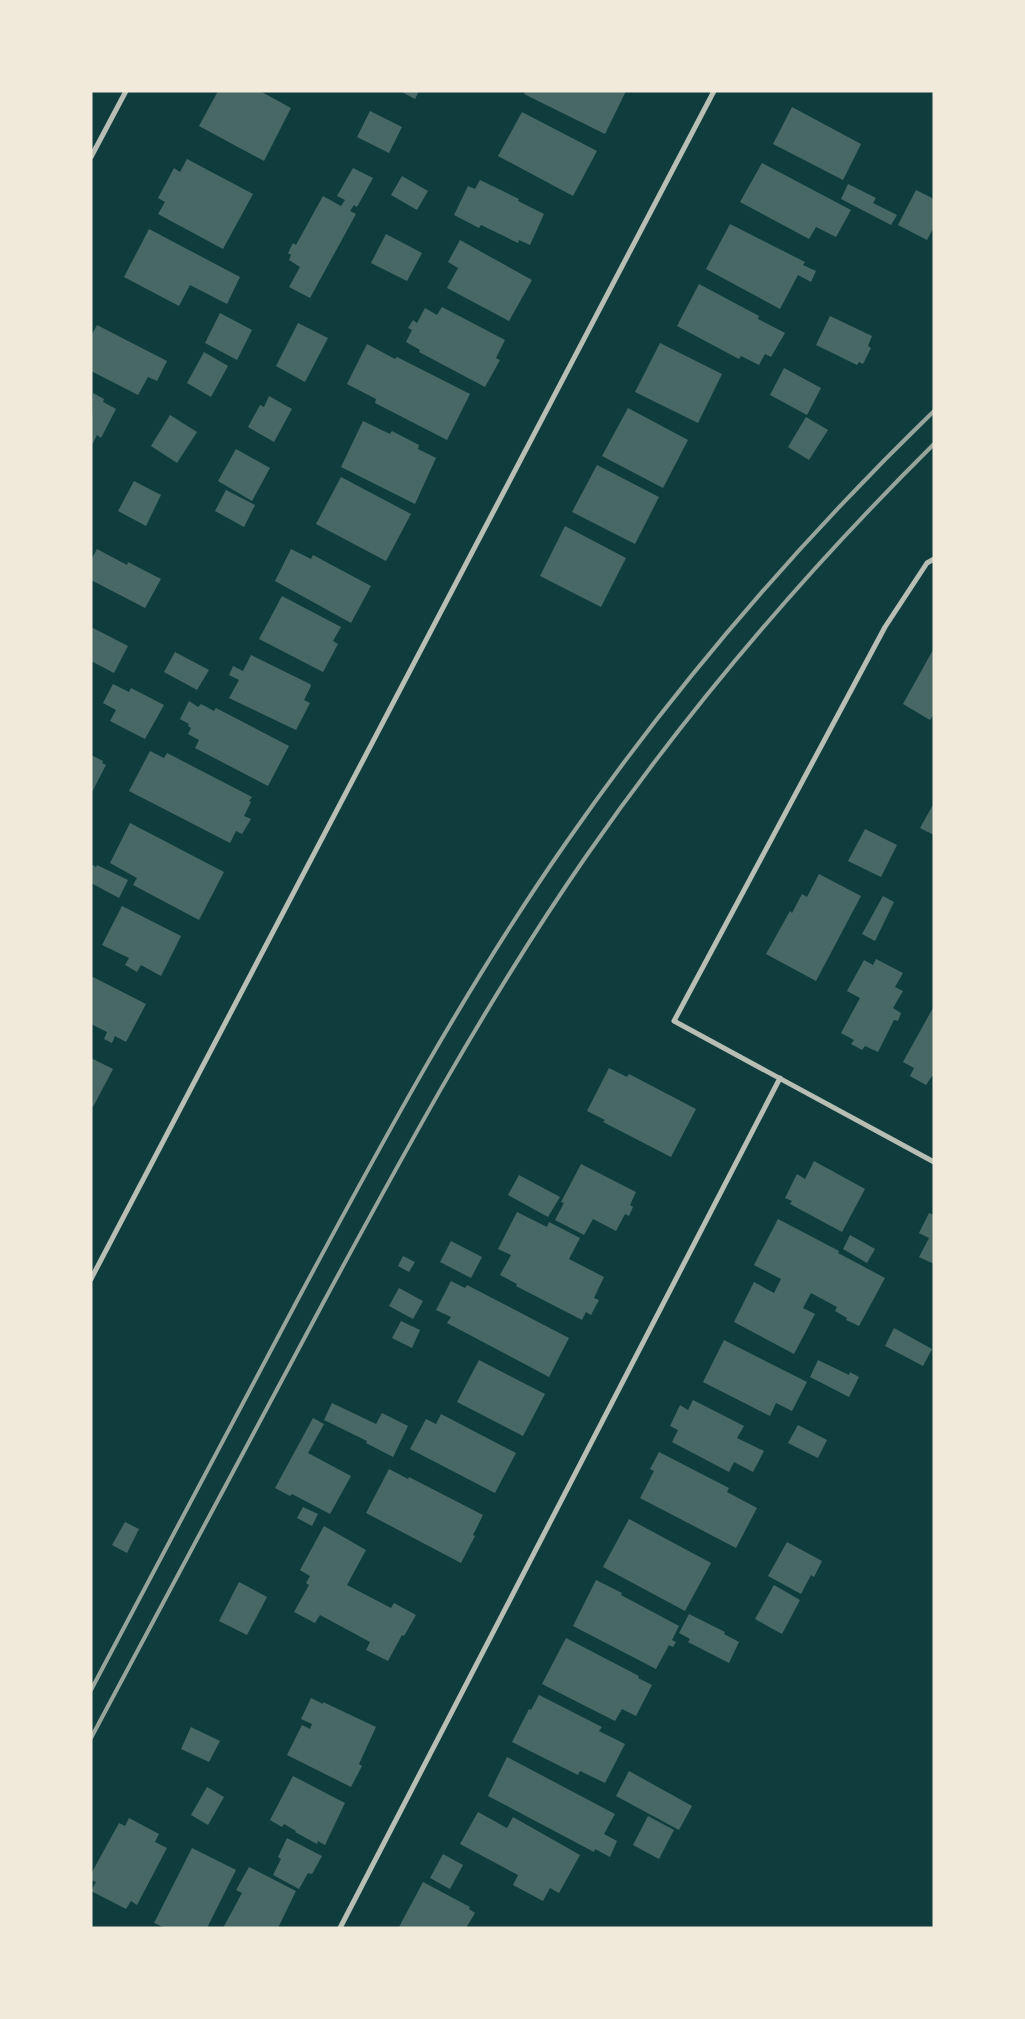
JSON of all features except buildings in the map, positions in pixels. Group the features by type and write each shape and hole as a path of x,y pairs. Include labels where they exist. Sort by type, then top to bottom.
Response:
{"street":[{"path":"91,157 126,91"},
{"path":"91,1279 714,91"},
{"path":"934,558 926,563 885,627 674,1021 934,1162"},
{"path":"340,1928 780,1078"}],"railway":[{"path":"91,1690 360,1183 426,1066 494,952 531,895 609,783 695,671 787,564 934,411"},
{"path":"91,1738 384,1190 448,1076 551,909 626,800 708,694 795,591 934,444"}]}
